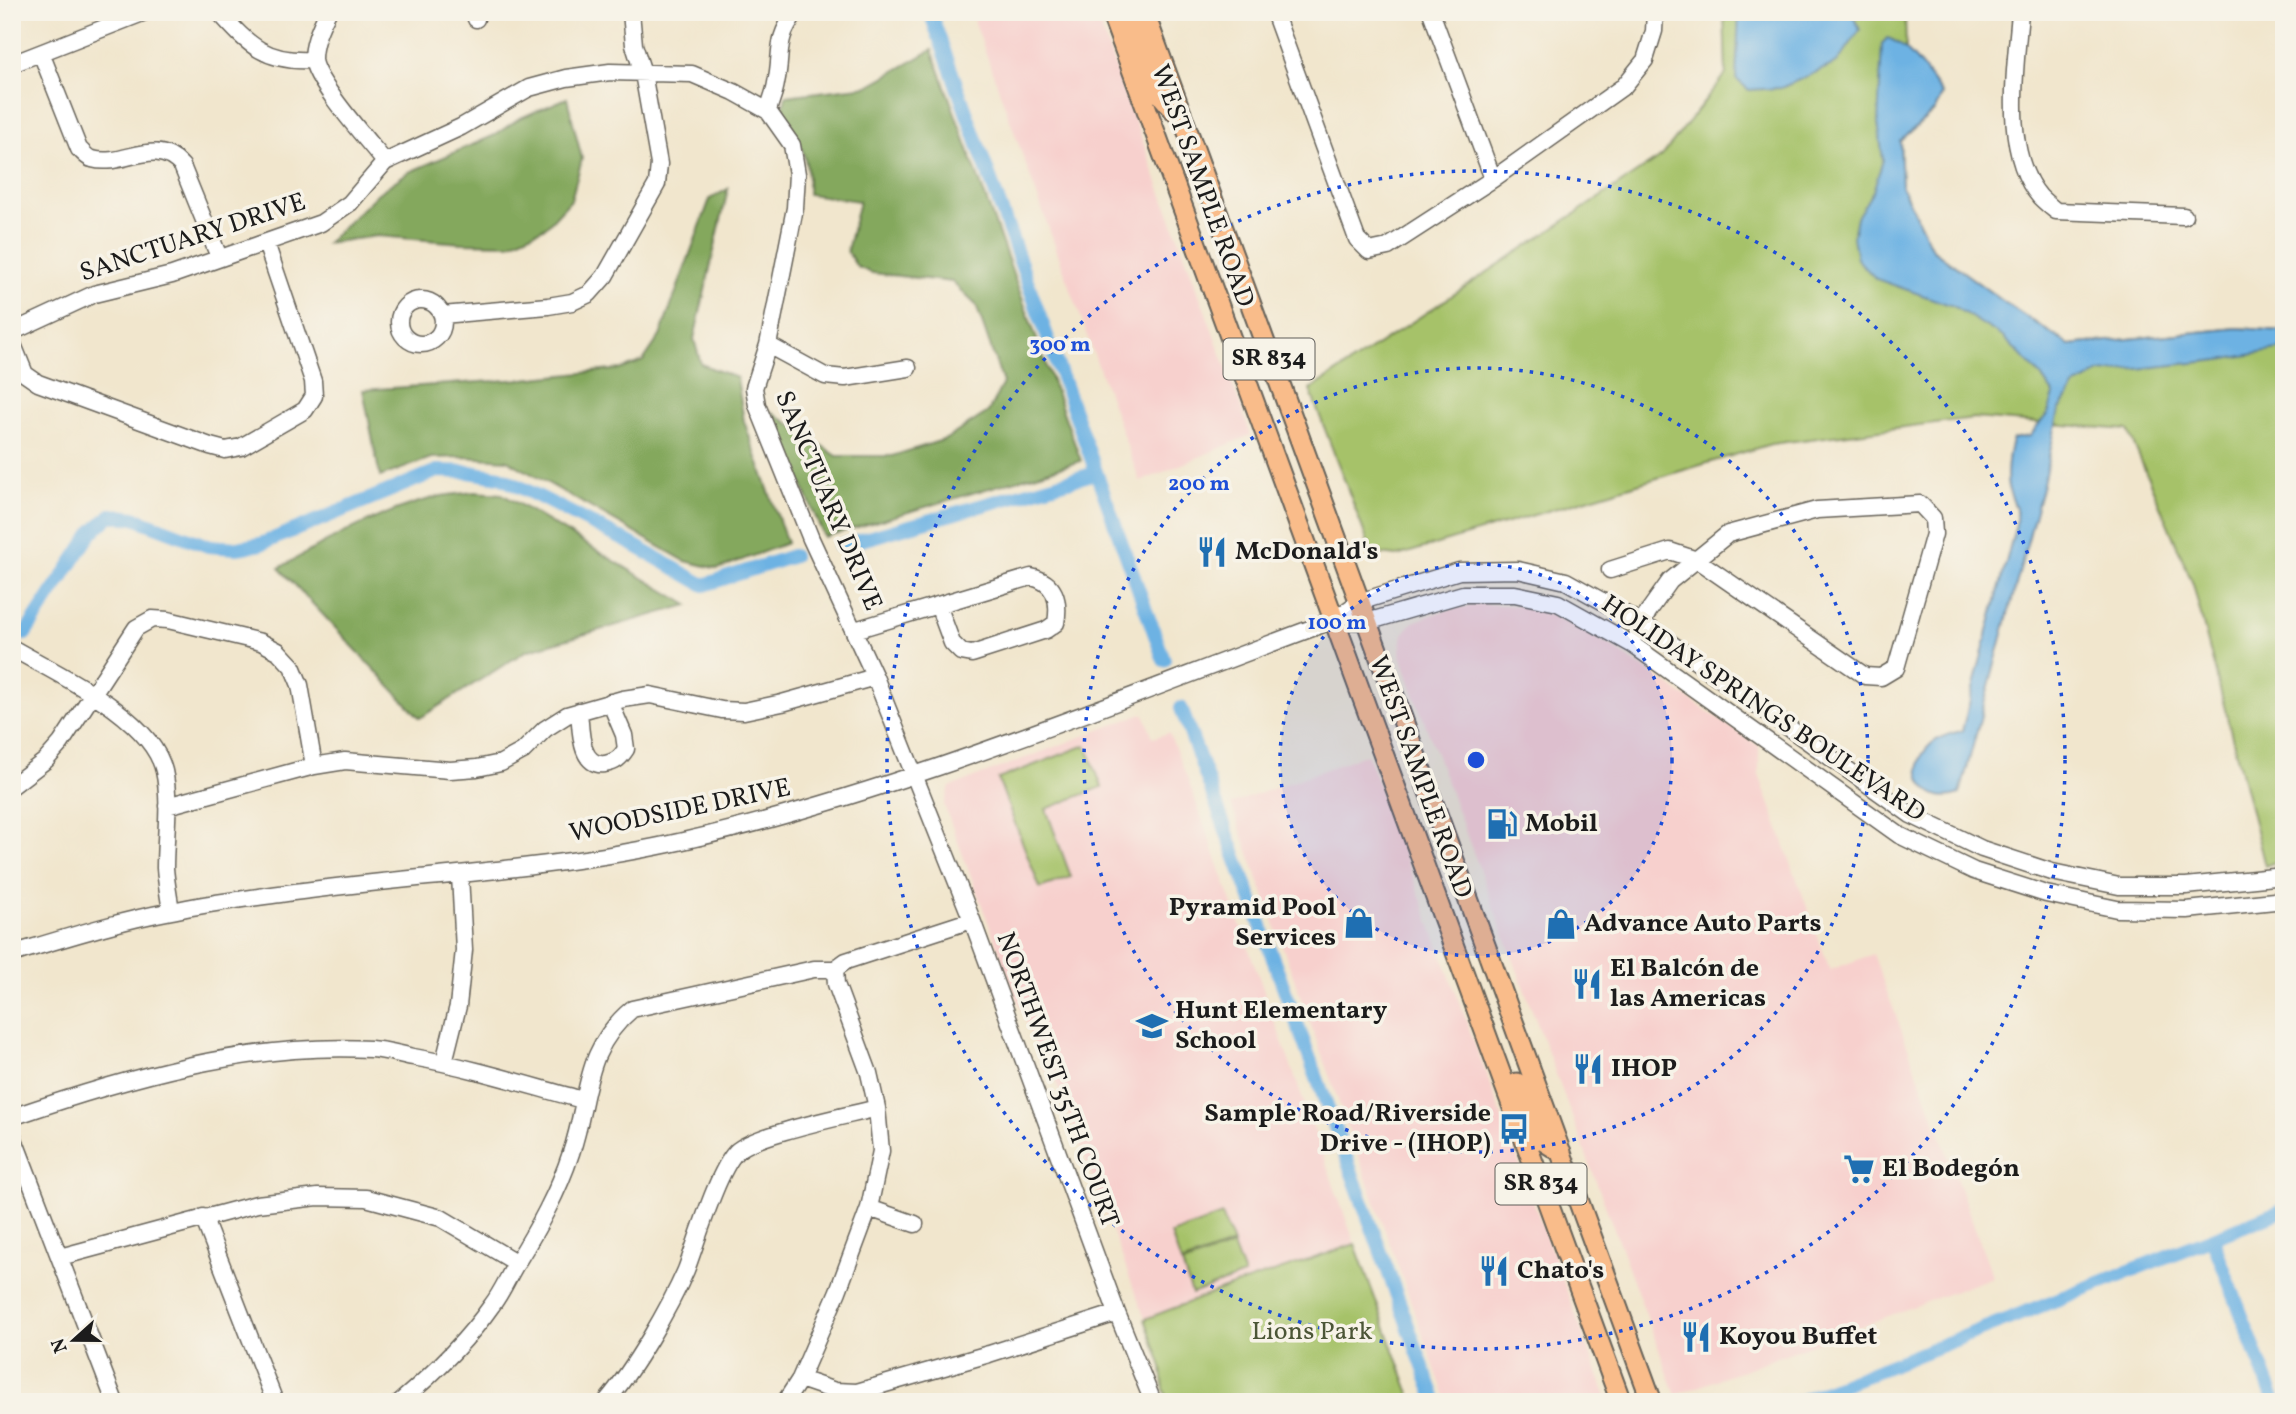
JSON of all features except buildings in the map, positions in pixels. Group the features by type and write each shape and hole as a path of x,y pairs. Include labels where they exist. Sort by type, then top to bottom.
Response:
{"main road":[{"name":"WEST SAMPLE ROAD","path":"1111,12 1621,1402"},
{"path":"1128,12 1156,89 1181,117"},
{"name":"WEST SAMPLE ROAD","path":"1143,12 1652,1402"},
{"path":"1219,309 1243,325 1262,377 1279,386"},
{"path":"1485,1033 1504,1052 1539,1138 1561,1152"},
{"path":"1529,1153 1551,1167 1574,1225 1593,1240"}],"street":[{"path":"12,64 145,12"},
{"path":"219,12 251,43 269,55 289,61 313,60"},
{"path":"328,12 321,26 313,60 321,80 385,162"},
{"path":"442,315 572,302 589,294 605,276 657,184 659,164 643,73 634,45 631,12"},
{"path":"768,111 777,82 779,44 785,26 796,12"},
{"path":"1274,12 1357,239 1369,251 1388,247 1493,178 1624,86 1645,60 1654,31 1655,12"},
{"path":"1431,12 1493,178"},
{"path":"2020,12 2013,114 2018,147 2026,172 2039,195 2056,211 2183,216"},
{"path":"41,53 79,149 91,159 159,152 172,156 182,166 219,257"},
{"name":"SANCTUARY DRIVE","path":"12,332 94,294 172,275 321,223 351,203 385,162 461,127 529,88 566,78 610,72 692,74 734,92 768,111 792,145 797,174 795,208 768,345 754,388 757,405 811,539 855,630 914,775"},
{"path":"12,342 25,374 38,383 210,446 225,450 241,447 304,410 314,396 313,381 266,243"},
{"path":"768,345 825,376 845,378 908,368"},
{"path":"1610,570 1670,551 1697,560 1865,676 1881,677 1896,668 1934,534 1933,517 1920,504 1816,510 1728,534 1697,560 1670,581 1648,612 1633,645"},
{"name":"HOLIDAY SPRINGS BOULEVARD","path":"1334,621 1359,602 1459,571 1518,570 1566,581 1643,624 1911,814 1982,849 2052,872 2119,886 2186,886 2284,876"},
{"path":"855,630 938,605 1031,577 1044,580 1052,588 1059,609 1056,623 1046,630 972,653 961,652 952,643 938,605"},
{"name":"HOLIDAY SPRINGS BOULEVARD","path":"1334,621 1367,622 1463,594 1516,594 1558,603 1633,645 1899,835 1974,871 2046,894 2117,909 2187,909 2284,900"},
{"path":"12,786 46,761 61,743 136,628 152,618 261,642 278,651 292,666 300,685 314,765"},
{"name":"WOODSIDE DRIVE","path":"12,954 171,911 280,894 563,862 681,841 797,811 914,775 1334,621"},
{"path":"12,648 114,706 154,747 164,770 167,806 165,870 171,911"},
{"path":"167,806 314,765 345,761 450,770 500,763 523,751 545,729 567,715 610,702 650,695 722,710 744,711 875,677"},
{"path":"579,710 583,747 589,758 598,765 611,763 620,759 626,749 624,735 610,702"},
{"path":"1767,740 1780,721"},
{"name":"NORTHWEST 35TH COURT","path":"914,775 972,920 1117,1313 1153,1402"},
{"path":"1899,835 1911,814"},
{"path":"444,1062 458,1006 464,950 460,875"},
{"path":"400,1402 446,1359 492,1305 547,1213 572,1152 583,1100 600,1045 614,1024 632,1009 814,969 835,969 846,961 972,920"},
{"path":"785,1402 800,1379 838,1291 869,1208 881,1151 877,1108 869,1073 836,984 835,969"},
{"path":"12,1117 145,1077 229,1058 302,1049 373,1049 444,1062 583,1100"},
{"path":"606,1402 645,1346 685,1272 724,1170 736,1152 757,1139 877,1108"},
{"path":"12,1134 115,1402"},
{"path":"60,1257 257,1204 318,1197 366,1198 441,1218 517,1263"},
{"path":"869,1208 915,1224"},
{"path":"203,1217 275,1402"},
{"path":"800,1379 835,1391 857,1391 989,1354 1117,1313"}],"shaded area":[{"path":"971,12 1095,12 1251,435 1140,482"},
{"path":"1479,604 1521,606 1550,615 1581,630 1609,645 1759,746 1759,775 1830,970 1873,954 1993,1277 1676,1395 1400,651 1403,634 1413,622 1440,612"},
{"name":"Hunt Elementary School","path":"1144,713 1153,738 1169,733 1188,780 1355,1244 1145,1319 1065,1104 1052,1073 1044,1070 944,805 950,787"},
{"path":"1367,754 1608,1402 1447,1402 1231,804"}],"green space":[{"path":"1724,12 1905,12 1906,50 1942,94 1935,110 1900,141 1902,187 1932,249 2069,345 2237,328 2284,331 2284,859 2265,866 2193,584 2128,430 1974,418 1771,444 1397,556 1372,553 1310,390 1662,156 1726,74"},
{"path":"932,50 1081,461 824,537 772,412 837,456 892,456 946,439 988,412 1003,383 976,305 952,282 872,273 857,267 847,251 859,201 808,194 805,160 782,111 786,96 868,86"},
{"path":"567,98 582,159 571,200 546,227 509,244 377,236 327,243 378,193 407,173 495,135 518,119"},
{"path":"728,189 694,339 701,364 737,378 744,421 787,543 718,569 685,561 507,460 431,458 380,477 363,390 622,369 643,361 660,336 710,199"},
{"path":"474,492 502,494 688,605 526,651 420,718 279,568 336,537 395,510 437,497"},
{"path":"1086,745 1102,787 1046,809 1071,877 1040,888 998,779"},
{"path":"1222,1215 1233,1244 1181,1263 1171,1234"},
{"name":"Lions Park","path":"1355,1244 1413,1402 1169,1402 1164,1390 1162,1367 1145,1319"},
{"path":"1233,1246 1244,1275 1192,1294 1182,1264"}],"water":[{"path":"1739,12 1851,12 1860,30 1837,63 1781,88 1749,90 1736,79"},
{"path":"1887,38 1910,53 1942,94 1935,110 1900,141 1902,187 1932,249 2069,345 2237,328 2284,331 2284,349 2220,360 2100,373 2076,385 2059,411 2042,488 1960,794 1945,797 1932,793 1923,785 1919,773 1920,761 1927,748 1941,738 1962,731 2016,524 2016,509 2007,480 2011,444 2013,439 2030,436 2048,413 2054,395 2041,376 2004,338 1953,306 1876,279 1857,259 1853,237 1857,217 1873,191 1883,160 1878,123 1882,44"}],"waterway":[{"path":"930,12 1164,660"},
{"path":"25,634 92,532 111,515 134,518 208,546 237,548 261,544 437,471 500,477 630,543 704,585 793,556"},
{"path":"840,546 1096,473"},
{"path":"1181,708 1436,1402"},
{"path":"1798,1402 2284,1210"},
{"path":"2212,1238 2275,1402"}],"place":[{"name":"McDonald's","path":"1212,552"},
{"name":"Mobil","path":"1502,824"},
{"name":"Pyramid Pool Services","path":"1359,923"},
{"name":"Advance Auto Parts","path":"1561,924"},
{"name":"El Balcón de las Americas","path":"1587,984"},
{"name":"Hunt Elementary School","path":"1152,1026"},
{"name":"IHOP","path":"1588,1069"},
{"name":"Sample Road/Riverside Drive - (IHOP)","path":"1514,1129"},
{"name":"El Bodegón","path":"1859,1169"},
{"name":"Chato's","path":"1494,1271"},
{"name":"Koyou Buffet","path":"1696,1337"}]}
